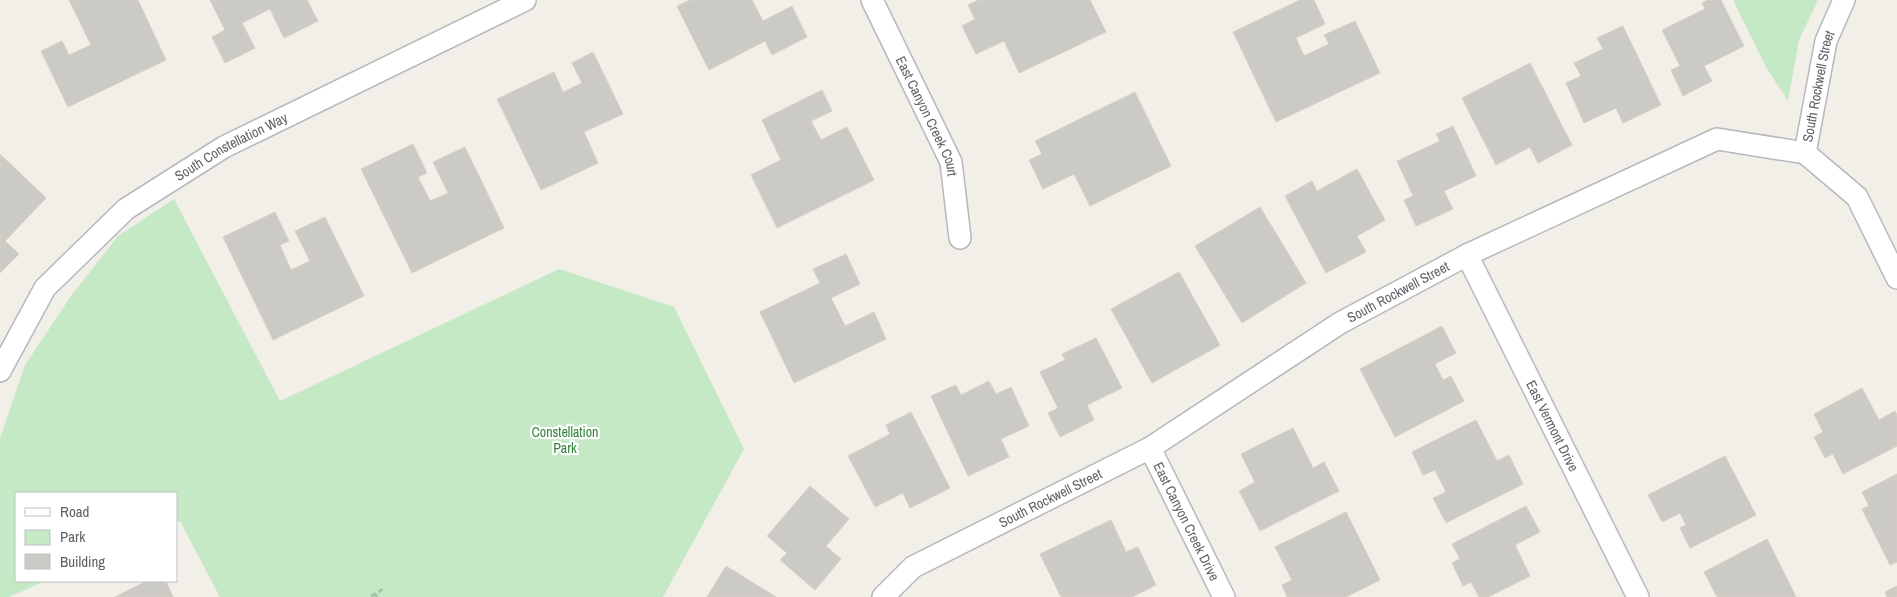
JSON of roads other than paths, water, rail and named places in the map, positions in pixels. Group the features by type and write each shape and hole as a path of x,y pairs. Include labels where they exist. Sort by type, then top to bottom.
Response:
{"street":[{"name":"South Constellation Way","path":"0,371 45,288 126,209 224,147 526,0"},
{"name":"East Canyon Creek Court","path":"872,0 951,162 960,238"},
{"name":"South Rockwell Street","path":"883,597 913,567 1150,448 1340,323 1468,255 1717,139 1805,152 1826,41 1844,0"},
{"path":"1805,152 1857,197 1897,278"},
{"name":"East Vermont Drive","path":"1468,255 1638,597"},
{"name":"East Canyon Creek Drive","path":"1150,448 1224,597"}],"park label":[{"name":"Constellation Park","path":"565,440"}]}
